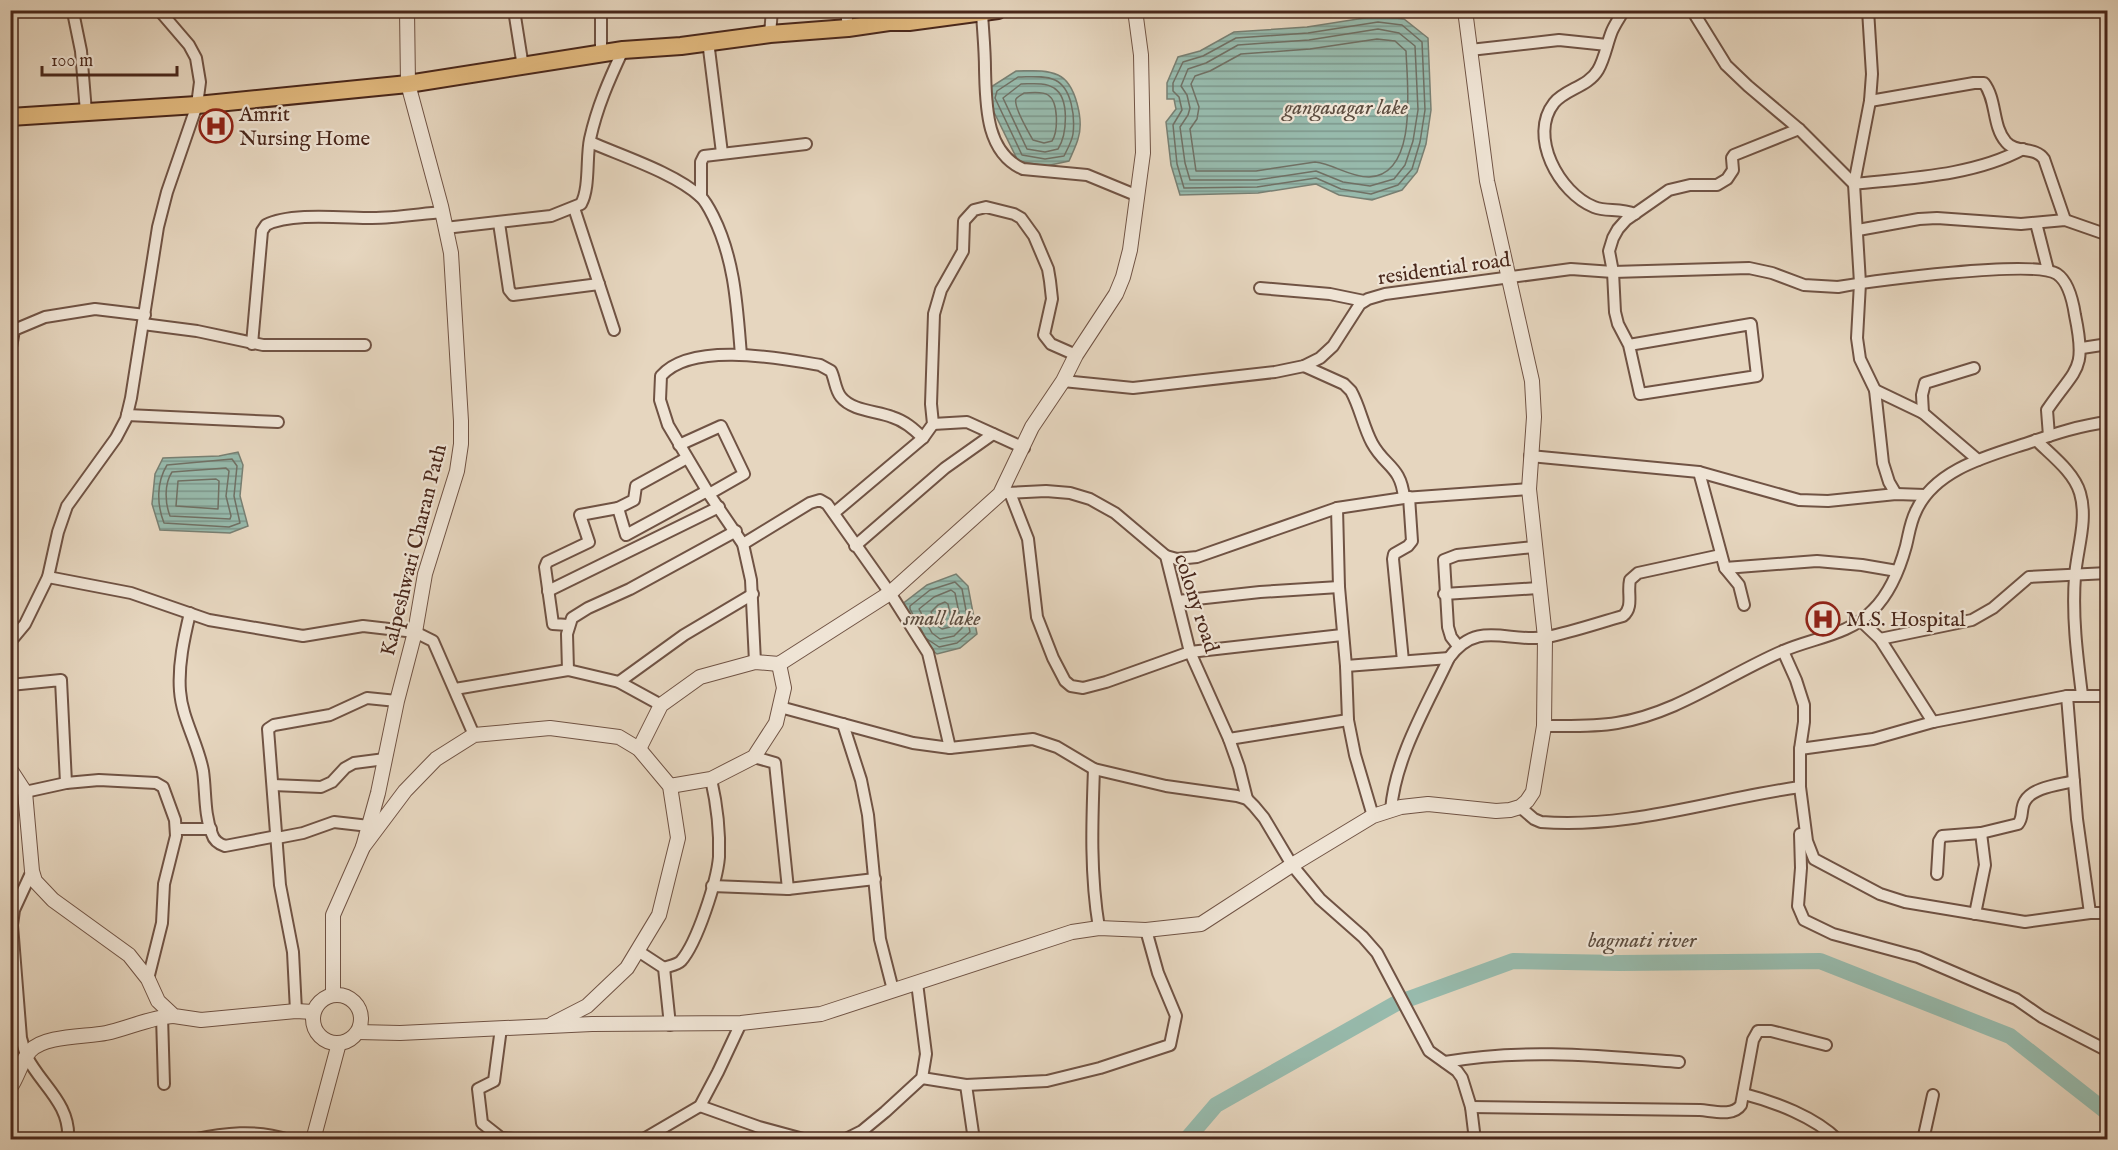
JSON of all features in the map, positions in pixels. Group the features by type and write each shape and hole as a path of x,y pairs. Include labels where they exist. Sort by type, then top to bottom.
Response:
{"main road":[{"path":"10,117 197,105 408,84 622,50 848,28 888,16 909,22 990,12"}],"street":[{"path":"10,642 25,624 48,577 58,532 67,507 116,438 127,415 158,227 167,192 197,105 200,82 196,58 189,45 159,10"},
{"name":"Kalpeshwari Charan Path","path":"363,847 415,632 424,574 449,501 461,444 452,264 442,212 408,84 407,10"},
{"path":"514,10 523,67"},
{"path":"601,10 601,54"},
{"path":"770,34 772,10"},
{"path":"846,10 848,28"},
{"path":"639,748 661,705 700,677 755,662 779,664 890,593 1005,493 1032,427 1116,294 1130,250 1143,153 1142,55 1135,10"},
{"path":"358,1032 400,1033 549,1026 741,1023 821,1014 1072,932 1099,928 1146,930 1201,924 1292,864 1374,816 1391,810 1428,804 1496,811 1520,807 1527,801 1533,792 1544,726 1545,637 1529,489 1534,417 1532,381 1487,181 1465,10"},
{"path":"1624,10 1613,28 1598,70 1592,78 1556,100 1549,110 1544,133 1549,157 1555,171 1572,191 1596,208 1620,209 1635,214"},
{"path":"1692,10 1726,65 1799,129 1854,184"},
{"path":"1868,10 1872,74 1870,101 1854,184 1860,283 1857,349 1864,371 1875,390 1883,463 1889,482 1896,494"},
{"path":"73,12 81,51 86,112"},
{"path":"990,12 985,99 993,132 1006,156 1013,164 1023,169 1087,174 1138,196"},
{"path":"1470,50 1559,40 1607,45"},
{"path":"708,41 722,153"},
{"path":"445,228 551,216 580,204 585,194 590,141 600,100 622,50"},
{"path":"1870,101 1980,82 1984,84 1989,91 2003,138 2010,146 2037,152 2044,159 2065,220"},
{"path":"1629,345 1751,324 1757,376 1640,394 1629,345 1618,324 1615,312 1613,272 1609,251 1618,229 1669,190 1690,185 1713,186 1723,183 1733,170 1734,155 1799,129"},
{"path":"590,141 675,179 701,198 717,223 731,265 741,355"},
{"path":"701,198 702,159 706,155 806,144"},
{"path":"1854,184 1947,172 1998,161 2023,149"},
{"path":"834,513 923,438 933,424 931,404 934,314 941,290 963,251 964,221 974,210 986,207 1014,214 1021,218 1034,236 1048,269 1052,299 1044,336 1051,344 1076,355"},
{"path":"574,208 614,330"},
{"path":"252,344 262,231 266,225 282,220 330,217 374,218 442,212"},
{"path":"1858,230 1928,219 2021,225 2065,220 2108,235"},
{"path":"499,223 509,290 513,295 599,284"},
{"path":"2036,223 2049,270 2061,278 2072,300 2082,348 2077,369 2047,410 2049,436"},
{"name":"residential road","path":"1063,381 1132,388 1275,372 1304,366 1320,358 1333,346 1356,309 1364,301 1385,294 1571,269 1613,272 1749,268 1821,288 1983,270 2049,270"},
{"path":"1260,288 1330,294 1364,301"},
{"path":"10,353 14,330 45,317 95,309 252,344 273,346 365,345"},
{"path":"2082,348 2108,344"},
{"path":"755,662 753,594 744,544 708,492 668,425 660,400 661,376 676,364 689,359 741,355 820,365 831,371 837,392 845,401 895,417 923,438"},
{"path":"1304,366 1344,384 1351,391 1373,445 1400,476 1406,497 1412,541 1394,554 1392,559 1403,662"},
{"path":"1923,413 1922,395 1925,383 1974,368"},
{"path":"1875,390 1923,413 1978,459"},
{"path":"127,415 278,422"},
{"path":"933,424 967,422 1024,448"},
{"path":"1544,726 1603,725 1647,716 1713,688 1783,651 1861,621 1883,597 1897,571 1906,546 1910,525 1925,495 1948,476 1978,459 2049,436 2108,422"},
{"path":"618,508 626,535 744,474 721,426 679,445"},
{"path":"855,546 945,468 993,434"},
{"path":"2036,440 2075,482 2080,494 2082,518 2075,576 2074,630 2082,695"},
{"path":"1530,456 1699,472 1799,500 1828,501 1896,494 1925,495"},
{"path":"568,625 553,624 545,567 547,562 589,542 580,515 618,508 634,500 636,486 687,458"},
{"path":"1699,472 1725,568 1739,585 1744,604"},
{"path":"1166,556 1177,559 1197,557 1337,508 1406,497 1529,489"},
{"name":"colony road","path":"1005,493 1046,491 1070,493 1090,499 1115,513 1166,556 1190,652 1229,739 1242,776 1247,800"},
{"path":"1005,493 1028,538 1037,617 1065,681 1077,688 1138,672 1190,652 1342,635"},
{"path":"744,544 816,501 824,502 890,593 931,659 950,748"},
{"path":"548,591 719,507"},
{"path":"1337,508 1339,587 1342,635 1347,666 1348,720 1357,763 1374,816"},
{"path":"568,670 568,625 572,618 630,590 736,531"},
{"path":"1458,646 1449,632 1444,594 1443,563 1447,557 1534,547"},
{"path":"1391,810 1392,792 1400,764 1449,658 1458,646 1472,637 1498,635 1545,637 1623,616 1630,605 1630,580 1638,573 1721,555"},
{"path":"1725,568 1817,561 1845,562 1897,571"},
{"path":"1880,639 1972,620 1993,608 2029,577 2108,573"},
{"path":"48,577 131,593 209,620 303,636 363,626 415,632 434,641 474,735"},
{"path":"1178,601 1260,592 1339,587"},
{"path":"1444,594 1538,588"},
{"path":"619,682 684,635 753,594"},
{"path":"190,613 182,648 180,690 184,713 203,769 206,812 215,840 219,845 225,846 303,833 334,822 369,826"},
{"path":"1861,621 1880,639 1934,722"},
{"path":"1783,651 1804,705 1796,788 1801,850 1798,906 1804,920 1833,934 1918,957 2016,999 2042,1017 2108,1051"},
{"path":"1347,666 1449,658"},
{"path":"670,786 711,779 754,756 776,723 784,688 779,664"},
{"path":"455,689 568,670 619,682 661,705"},
{"path":"10,685 61,680 66,783"},
{"path":"2067,696 2074,781 2090,913"},
{"path":"1800,749 1873,739 1934,722 2067,696 2108,696"},
{"path":"296,1011 293,952 280,885 269,727 330,715 367,698 397,701"},
{"path":"780,707 913,743 950,748 1034,739 1057,747 1094,769 1166,786 1237,796 1247,800 1264,818 1292,864 1320,899 1363,937 1377,953 1430,1051 1457,1071 1462,1078 1471,1107 1475,1140"},
{"path":"1229,739 1348,720"},
{"path":"843,724 861,780 868,815 880,939 893,990"},
{"path":"333,995 333,915 363,847 405,791 436,759 474,735 550,728 619,737 639,748 670,786 678,838 659,915 627,968 587,1006 549,1026"},
{"path":"754,756 775,763 788,889"},
{"path":"273,785 321,787 332,782 345,768 354,763 385,759"},
{"path":"10,769 25,792 32,871 35,881 42,890 129,955 148,979 168,1016 164,1084"},
{"path":"1094,769 1091,853 1094,900 1099,928"},
{"path":"664,968 680,962 694,939 712,885 718,860 719,824 711,779"},
{"path":"25,792 66,783 99,780 160,785 165,792 176,829 164,884 162,923 148,979"},
{"path":"1937,874 1940,837 1948,834 1981,833 2018,824 2022,818 2023,805 2029,797 2043,789 2074,781"},
{"path":"1520,807 1541,822 1600,821 1659,815 1715,801 1796,788"},
{"path":"1796,788 1810,853 1819,863 1880,894 1905,902 2025,922 2090,913 2108,913"},
{"path":"176,829 211,829"},
{"path":"1976,914 1985,865 1981,833"},
{"path":"32,871 14,910 12,940 16,1039 65,1114 69,1127 68,1140"},
{"path":"712,885 788,889 875,879"},
{"path":"922,1078 966,1085 1047,1081 1100,1068 1170,1044 1176,1016 1158,973 1146,930"},
{"path":"638,951 664,968"},
{"path":"664,968 670,1024"},
{"path":"844,1140 862,1131 878,1119 922,1078 926,1054 917,983"},
{"path":"333,995 346,996 357,1005 361,1018 358,1032 352,1038 339,1043 326,1041 316,1032 312,1019 313,1012 321,1000 333,995"},
{"path":"10,1088 30,1051 45,1043 106,1033 168,1016 201,1020 296,1011 313,1012"},
{"path":"642,1140 700,1106 741,1023"},
{"path":"501,1028 494,1081 478,1089 482,1123 501,1138 526,1140"},
{"path":"1471,1107 1732,1112 1739,1108 1744,1094 1753,1040 1758,1031 1771,1031 1826,1045"},
{"path":"313,1140 339,1043"},
{"path":"1445,1062 1467,1058 1559,1053 1679,1062"},
{"path":"966,1085 974,1140"},
{"path":"1744,1094 1782,1106 1823,1128 1838,1140"},
{"path":"1923,1140 1933,1095"},
{"path":"700,1106 759,1127 807,1140"},
{"path":"191,1140 246,1131 261,1132 289,1140"}],"water":[{"name":"gangasagar lake","path":"1377,16 1404,19 1428,38 1431,110 1426,144 1417,172 1402,190 1372,200 1339,195 1316,184 1258,193 1180,195 1171,165 1166,122 1176,109 1174,99 1167,99 1167,83 1178,57 1200,51 1234,32 1307,27"},
{"path":"1016,71 1053,73 1064,79 1070,86 1077,103 1080,131 1069,161 1046,166 1018,161 988,100 991,87"},
{"path":"238,452 243,465 240,496 248,526 230,533 160,530 152,504 155,474 163,458 219,456"},
{"name":"small lake","path":"956,574 968,586 977,634 960,648 937,654 922,642 901,605 927,585"}],"waterway":[{"name":"bagmati river","path":"1186,1140 1216,1105 1395,1004 1513,961 1619,963 1820,961 2010,1036 2108,1113"}],"place":[{"name":"Amrit Nursing Home","path":"216,126"},
{"name":"M.S. Hospital","path":"1823,619"}]}
